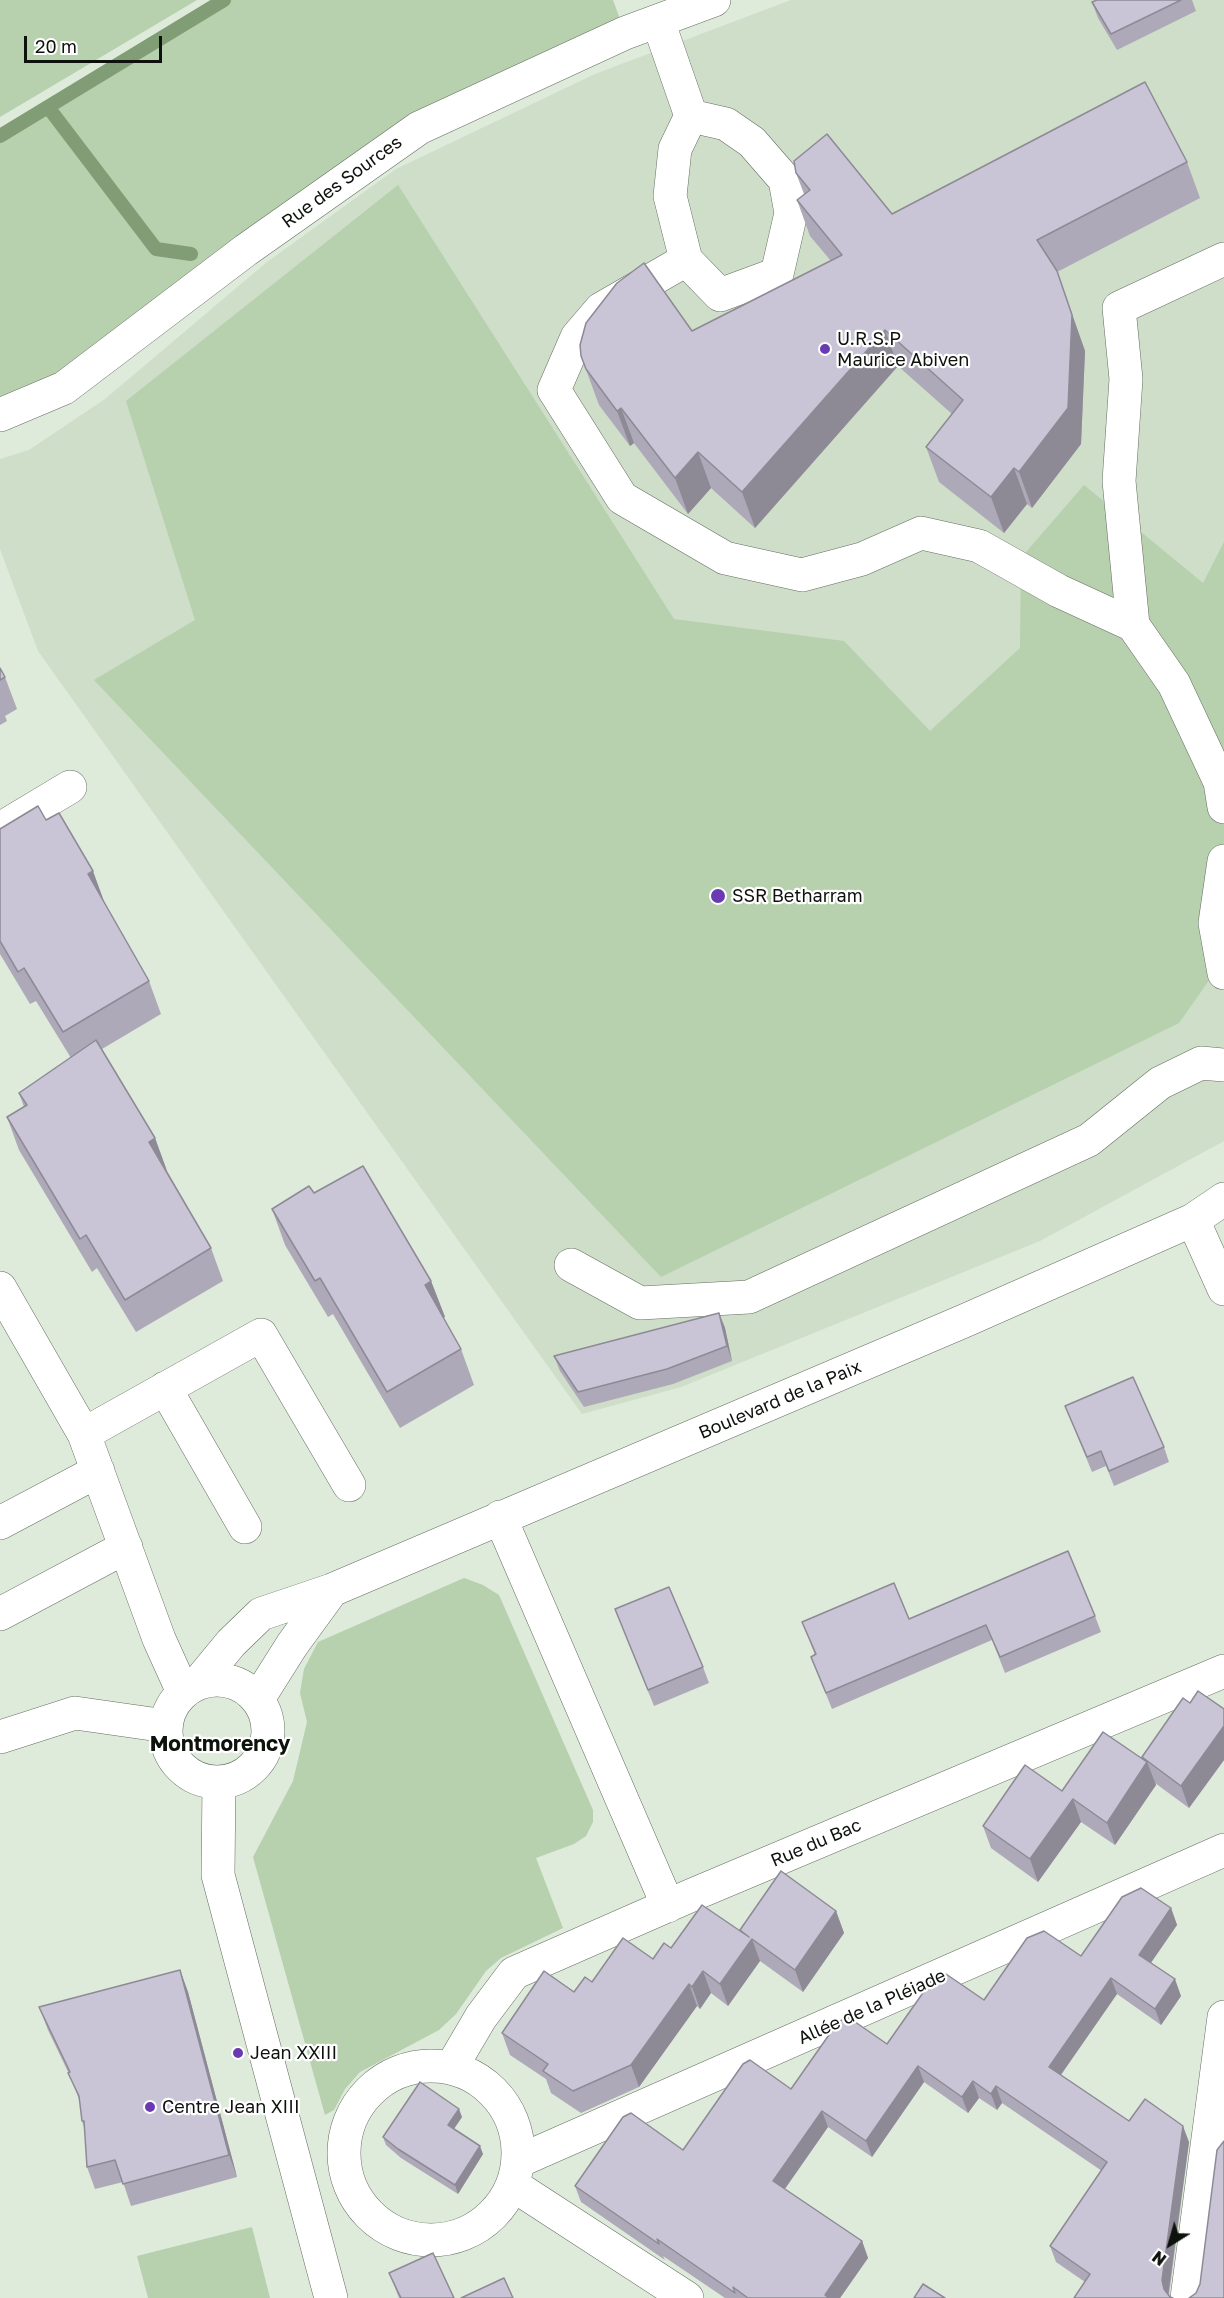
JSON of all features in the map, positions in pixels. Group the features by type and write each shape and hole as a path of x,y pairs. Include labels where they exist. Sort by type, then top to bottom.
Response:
{"street":[{"name":"Rue des Sources","path":"0,415 64,388 246,250 419,128 625,33 714,0"},
{"path":"658,21 691,116 675,149 670,196 686,260 720,295 777,274 791,213 785,180 752,142 726,124 691,116"},
{"path":"1224,259 1119,308 1126,379 1119,481 1133,625 1174,684 1220,782 1224,807"},
{"path":"686,260 601,309 578,337 554,390 622,498 725,558 802,575 862,559 921,533 979,546 1059,591 1133,625"},
{"path":"0,829 70,787"},
{"path":"1224,861 1215,923 1224,973"},
{"path":"571,1265 640,1303 749,1297 1089,1140 1160,1083 1201,1063 1224,1065"},
{"name":"Boulevard de la Paix","path":"191,1688 231,1643 261,1614 332,1590 953,1326 1193,1220 1224,1199"},
{"path":"1193,1220 1224,1289"},
{"path":"0,1288 84,1434 159,1639 191,1688"},
{"path":"84,1434 261,1335 349,1485"},
{"path":"165,1388 245,1527"},
{"path":"0,1523 98,1471"},
{"path":"500,1517 668,1906"},
{"path":"0,1614 126,1547"},
{"path":"258,1700 292,1645 332,1590"},
{"name":"Rue du Bac","path":"452,2068 481,2017 513,1973 1224,1671"},
{"path":"220,1678 248,1690 258,1700 267,1723 266,1748 257,1762 244,1774 219,1782 195,1777 181,1767 171,1753 165,1726 173,1704 191,1688 220,1678"},
{"path":"0,1737 75,1713 165,1726"},
{"path":"219,1782 218,1875 331,2298"},
{"name":"Allée de la Pléiade","path":"516,2173 894,1998 1224,1850"},
{"path":"1187,2298 1224,2017"},
{"path":"425,2066 452,2068 474,2078 494,2093 509,2113 517,2137 516,2173 500,2209 480,2226 455,2238 429,2241 403,2236 379,2223 360,2204 348,2180 344,2154 348,2128 358,2104 377,2085 400,2072 425,2066"},
{"path":"516,2173 687,2298"}],"shaded area":[{"path":"0,0 197,0 0,117"},
{"path":"227,0 613,0 625,33 419,128 0,415 0,138"},
{"name":"SSR Betharram","path":"791,0 1224,0 1224,1141 1040,1241 681,1387 582,1414 38,651 0,549 0,459 29,450 105,399 267,262 396,169 595,74"},
{"path":"398,185 674,619 844,641 930,731 1020,648 1021,558 1084,485 1203,583 1224,542 1224,959 1179,1023 661,1277 94,680 195,620 126,401"},
{"path":"464,1578 483,1585 499,1595 593,1810 593,1822 586,1836 574,1844 536,1858 563,1928 501,1958 486,1971 456,2014 439,2030 360,2072 345,2089 334,2110 325,2115 253,1857 293,1781 307,1722 300,1693 304,1669 318,1642"},
{"path":"252,2227 270,2298 148,2298 137,2256"}],"building":[{"path":"1097,0 1181,0 1111,34 1092,2"},
{"path":"1145,82 1187,162 1037,240 1057,271 1072,315 1068,408 1019,472 1014,468 991,497 926,447 963,400 885,330 742,492 698,452 675,478 621,408 617,411 586,369 580,345 586,323 617,283 644,263 692,331 842,255 797,200 810,190 796,173 794,161 827,134 892,214"},
{"path":"0,668 5,677 0,680"},
{"path":"38,806 46,820 59,813 93,871 88,874 149,981 63,1032 24,968 18,972 0,941 0,829"},
{"path":"96,1040 155,1138 149,1142 211,1248 125,1300 86,1235 80,1239 7,1117 27,1105 19,1093"},
{"path":"363,1166 431,1281 425,1285 461,1349 387,1392 320,1278 315,1281 272,1209 309,1186 314,1193"},
{"path":"719,1313 727,1346 667,1369 578,1392 554,1356"},
{"path":"1133,1377 1164,1447 1109,1471 1101,1451 1087,1457 1065,1406"},
{"path":"1068,1551 1095,1616 1000,1657 986,1625 826,1693 811,1657 816,1654 802,1622 894,1583 909,1619"},
{"path":"669,1587 703,1667 648,1690 615,1609"},
{"path":"1198,1691 1224,1709 1224,1726 1181,1786 1142,1757 1183,1698 1190,1703"},
{"path":"1103,1732 1147,1762 1107,1823 1073,1799 1030,1859 983,1826 1025,1765 1062,1791"},
{"path":"781,1871 836,1911 795,1970 752,1939 720,1984 703,1971 692,1987 689,1984 631,2065 573,2091 543,2071 548,2064 502,2033 544,1971 574,1992 585,1977 592,1982 623,1938 653,1959 664,1943 671,1948 702,1905 749,1937 740,1930"},
{"path":"1141,1888 1171,1908 1139,1955 1175,1979 1155,2009 1111,1978 1049,2067 1129,2121 1145,2099 1183,2126 1162,2280 1164,2289 1173,2298 1074,2298 1090,2274 1050,2246 1107,2162 996,2086 991,2094 973,2081 962,2097 918,2066 866,2141 822,2111 773,2181 862,2241 825,2295 829,2298 748,2298 733,2287 735,2293 575,2186 623,2117 631,2113 683,2150 743,2064 750,2060 791,2089 838,2022 848,2017 887,2044 932,1980 946,1974 984,2000 1027,1938 1044,1931 1081,1956 1122,1897"},
{"name":"Centre Jean XIII","path":"180,1970 229,2155 123,2184 115,2160 87,2167 84,2121 82,2121 79,2096 39,2007"},
{"path":"420,2082 459,2109 448,2125 480,2146 455,2185 383,2137"},
{"path":"1224,2141 1224,2298 1189,2298 1196,2293 1200,2284 1217,2150"},
{"path":"433,2253 454,2298 401,2298 389,2273"},
{"path":"504,2278 513,2298 461,2298"},
{"path":"923,2284 945,2298 914,2298"}],"waterway":[{"path":"0,136 224,0"},
{"path":"48,107 156,249 191,254"}],"place":[{"name":"U.R.S.P Maurice Abiven","path":"825,349"},
{"name":"SSR Betharram","path":"718,896"},
{"name":"Jean XXIII","path":"238,2053"},
{"name":"Centre Jean XIII","path":"150,2107"}],"district":[{"name":"Montmorency","path":"220,1744"}]}
